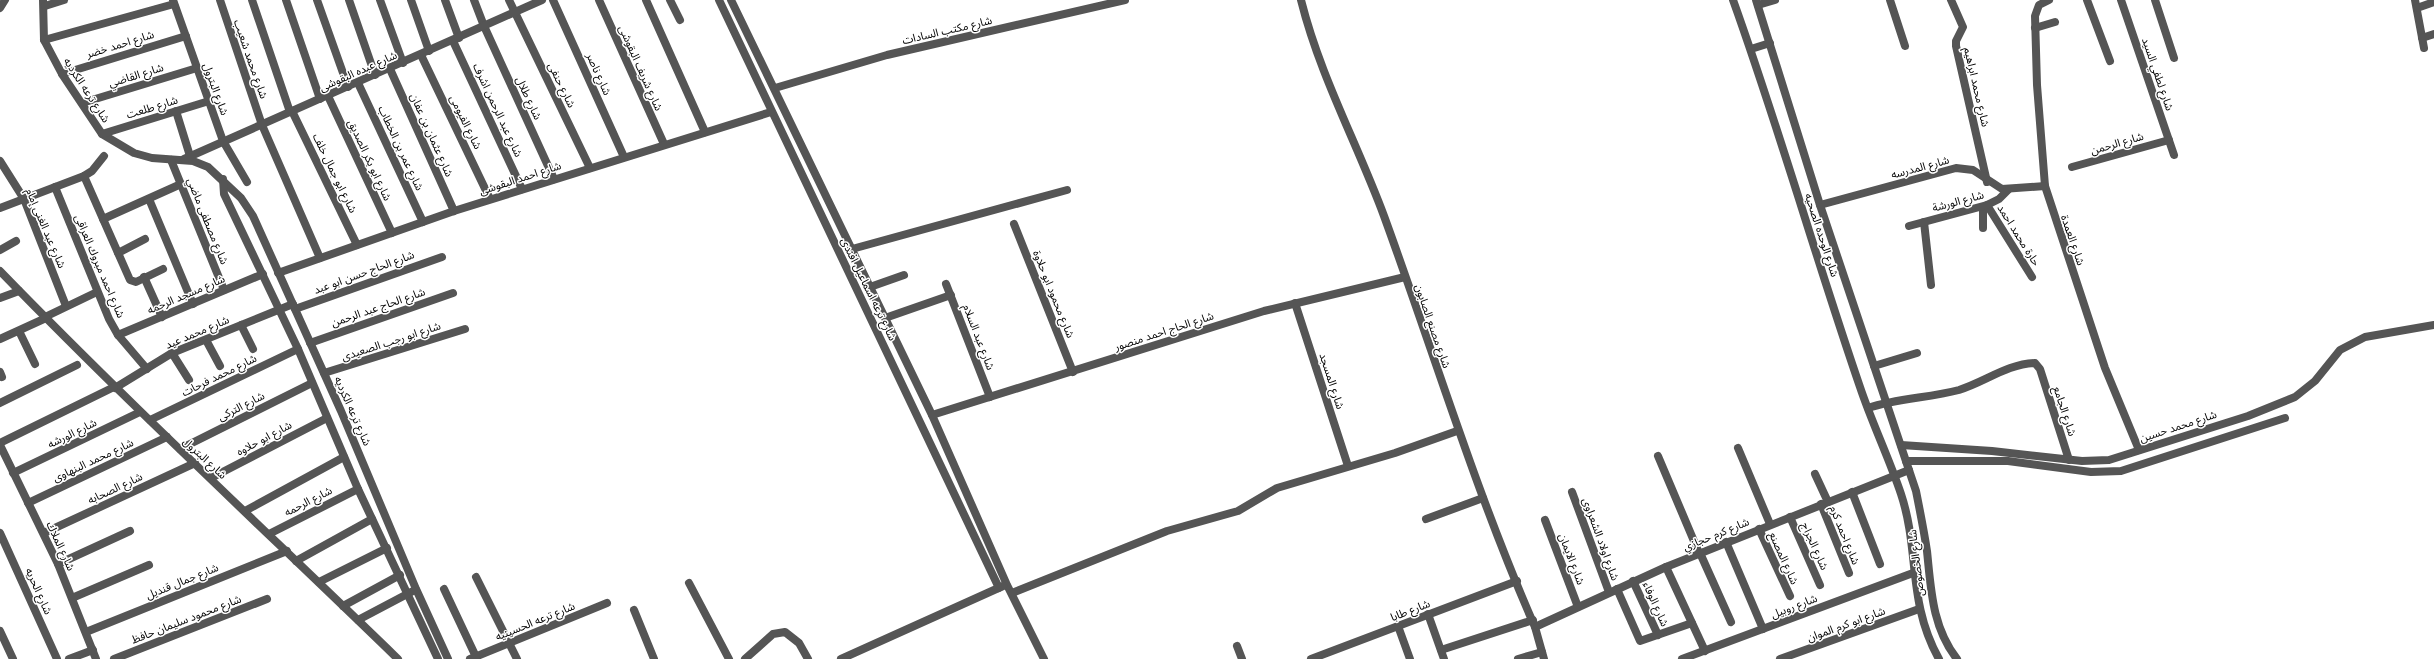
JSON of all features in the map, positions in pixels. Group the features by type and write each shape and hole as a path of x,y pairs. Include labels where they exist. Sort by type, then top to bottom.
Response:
{"street":[{"path":"0,8 5,0"},
{"path":"44,3 64,0"},
{"name":"شارع محمد شعيب","path":"220,0 262,125 320,258"},
{"name":"شارع ابو جمال خلف","path":"252,0 291,112 357,245"},
{"name":"شارع ابو بكر الصديق","path":"286,0 324,98 392,233"},
{"path":"316,0 348,87"},
{"path":"348,0 375,75"},
{"path":"380,0 403,63"},
{"path":"411,0 430,51"},
{"name":"شارع عبد الرحمن اشرف","path":"445,0 456,39 522,189"},
{"name":"شارع طلال","path":"474,0 484,26 554,179"},
{"name":"شارع حنفى","path":"509,0 590,168"},
{"name":"شارع عبده البقوشى","path":"187,158 390,69 542,0"},
{"name":"شارع ناصر","path":"553,0 624,157"},
{"name":"شارع شريف البقوشى","path":"599,0 664,144"},
{"path":"646,0 705,132"},
{"path":"670,0 680,20"},
{"name":"شارع ترعه اسماعيل افندى","path":"719,0 771,112 999,588"},
{"name":"شارع ترعه اسماعيل افندى","path":"730,0 775,88 932,415 1007,584 1044,659"},
{"name":"شارع مكتب السادات","path":"775,88 887,55 1125,0"},
{"name":"شارع مصنع الصابون","path":"1301,0 1320,62 1349,135 1366,171 1405,277 1458,432 1534,624 1543,655"},
{"name":"شارع الوحده الصحيه","path":"1733,0 1751,49 1868,408 1895,476"},
{"path":"1757,3 1775,0"},
{"path":"1890,0 1905,46"},
{"name":"شارع محمد ابراهيم","path":"1951,0 1963,27 1956,41 1956,46 1987,182"},
{"name":"شارع العمدة","path":"2049,0 2039,5 2036,10 2035,28 2042,165 2045,186 2105,368 2139,450"},
{"path":"2086,0 2110,61"},
{"name":"شارع لطفي السيد","path":"2121,0 2174,155"},
{"path":"2155,0 2174,58"},
{"path":"44,40 173,2"},
{"name":"شارع البترول","path":"173,2 223,142 246,182"},
{"path":"2424,48 2416,4 2434,2"},
{"name":"شارع ترعه الكرديه","path":"44,3 44,40 62,74 102,134 134,153 171,160 187,158 208,168 223,179 241,198 253,216 324,373 413,591 438,659"},
{"name":"شارع الوحده الصحيه","path":"1757,3 1820,204 1906,461"},
{"path":"2035,28 2055,22"},
{"path":"2422,38 2434,34"},
{"name":"شارع احمد خضر","path":"62,74 186,36"},
{"path":"1751,49 1770,43"},
{"name":"شارع الفيومى","path":"421,55 490,199"},
{"name":"شارع القاضي","path":"82,103 197,68"},
{"name":"شارع عثمان بن عفان","path":"390,69 454,211"},
{"name":"شارع عمر بن الخطاب","path":"358,82 423,222"},
{"name":"شارع طلعت","path":"102,134 209,101"},
{"path":"176,111 187,158"},
{"name":"شارع احمد البقوشى","path":"278,273 490,199 771,112"},
{"name":"شارع الرحمن","path":"2072,167 2169,140"},
{"path":"794,158 805,153"},
{"path":"0,208 84,176 92,171 104,156"},
{"name":"شارع مصطفى ماضي","path":"171,160 224,290"},
{"name":"شارع عبد الغنى إمام","path":"0,161 24,199 66,306"},
{"name":"شارع المدرسه","path":"1820,204 1956,168 1973,170 1987,182 2008,190 2045,186"},
{"path":"84,176 130,280 135,282 162,269"},
{"name":"شارع ترعه الكرديه","path":"223,179 224,194 298,349 372,519 400,575 413,591 448,659"},
{"path":"103,219 181,184"},
{"name":"شارع احمد مبروك العراقى","path":"55,187 97,292 118,335 147,369"},
{"path":"852,249 1067,190"},
{"name":"شارع الورشة","path":"1909,226 1985,206 1999,199 2008,190"},
{"path":"149,199 193,304"},
{"path":"1983,228 1985,206"},
{"name":"حارة محمد احمد","path":"1985,206 2032,277"},
{"path":"1924,222 1931,285"},
{"name":"شارع محمود ابو حلاوة","path":"1014,224 1073,372"},
{"path":"118,253 145,239"},
{"path":"0,250 16,241"},
{"name":"شارع الحاج حسن ابو عبد","path":"294,307 442,257"},
{"name":"شارع البترول","path":"0,271 114,388 211,478 398,659"},
{"name":"شارع مسجد الرحمه","path":"118,335 263,274"},
{"path":"870,286 904,275"},
{"name":"شارع الحاج احمد منصور","path":"932,415 1295,303 1405,277"},
{"path":"144,278 162,317"},
{"name":"شارع عبد السلام","path":"946,284 990,397"},
{"path":"0,298 19,290"},
{"path":"0,339 97,292"},
{"name":"شارع الحاج عبد الرحمن","path":"310,343 453,293"},
{"path":"885,318 951,295"},
{"name":"شارع المسجد","path":"1295,303 1348,466"},
{"name":"شارع محمد عيد","path":"0,444 114,388 172,353 280,310 294,307"},
{"path":"241,325 253,348"},
{"name":"شارع محمد حسين","path":"1901,445 1992,451 2069,460 2109,460 2248,416 2295,397 2315,381 2340,350 2365,337 2434,325"},
{"name":"شارع ابو رجب الصعيدى","path":"324,373 465,329"},
{"path":"19,330 35,364"},
{"path":"206,340 220,366"},
{"name":"شارع محمد فرحات","path":"150,420 298,349"},
{"path":"172,353 189,380"},
{"path":"1874,366 1918,353"},
{"name":"شارع الجامع","path":"1886,402 1958,390 1983,382 2003,370 2024,364 2034,363 2040,368 2069,460"},
{"path":"0,403 77,364"},
{"name":"شارع التركى","path":"180,449 312,383"},
{"path":"1868,408 1886,402"},
{"name":"شارع الورشه","path":"13,473 140,412"},
{"name":"شارع ابو حلاوه","path":"211,478 327,418"},
{"path":"1906,461 2008,461 2091,472 2121,471 2285,418"},
{"path":"1012,593 1166,531 1238,511 1276,488 1458,432"},
{"name":"شارع محمد البنهاوى","path":"28,503 167,437"},
{"path":"2160,443 2164,457"},
{"name":"شارع الملاك","path":"0,444 3,460 13,473 58,564 96,659"},
{"path":"1738,448 1770,524"},
{"path":"1658,456 1731,622"},
{"path":"245,511 344,457"},
{"name":"شارع الخصوص","path":"1906,461 1920,512 1935,615 1947,644 1957,659"},
{"name":"شارع الصحابه","path":"44,533 195,463"},
{"name":"شارع كرم حجازي","path":"1441,650 1534,624 1578,607 1633,581 1726,542 1909,470"},
{"name":"شارع احمد كرم","path":"1815,474 1849,573"},
{"name":"شارع الخصوص","path":"1895,476 1906,513 1919,609 1929,640 1939,659"},
{"name":"شارع الرحمه","path":"269,534 358,489"},
{"name":"شارع اولاد الشعراوى","path":"1572,492 1609,592"},
{"path":"1852,492 1880,564"},
{"path":"1426,519 1484,498"},
{"name":"شارع الجراج","path":"1790,517 1820,585"},
{"path":"296,561 372,519"},
{"name":"شارع الايمان","path":"1545,520 1578,607"},
{"name":"شارع المصنع","path":"1759,529 1790,596"},
{"path":"58,564 130,531"},
{"name":"شارع الحريه","path":"0,533 57,659"},
{"path":"1726,542 1763,629"},
{"path":"319,582 387,548"},
{"name":"شارع جمال قنديل","path":"86,632 287,551"},
{"path":"72,598 149,565"},
{"path":"1666,567 1705,650"},
{"name":"شارع روبيل","path":"1682,659 1913,573"},
{"path":"343,606 400,575"},
{"path":"476,577 517,659"},
{"name":"شارع طابا","path":"1311,659 1517,581"},
{"name":"شارع الوفاء","path":"1633,581 1658,635"},
{"path":"689,583 730,659"},
{"path":"841,659 1007,584"},
{"path":"444,589 474,658"},
{"path":"1617,589 1640,641 1692,623"},
{"path":"358,620 413,591"},
{"name":"شارع محمود سليمان حافظ","path":"114,659 267,600"},
{"name":"شارع ترعه الحسينيه","path":"474,658 607,603"},
{"name":"شارع ابو كرم الموان","path":"1780,659 1919,609"},
{"path":"634,610 654,659"},
{"path":"1428,614 1444,659"},
{"path":"1398,626 1410,659"},
{"path":"0,630 13,659"},
{"path":"745,659 773,634 785,632 799,643 808,659"},
{"path":"1237,646 1242,659"},
{"path":"69,659 93,650"},
{"path":"1334,650 1337,659"},
{"path":"1518,659 1543,655"}]}
